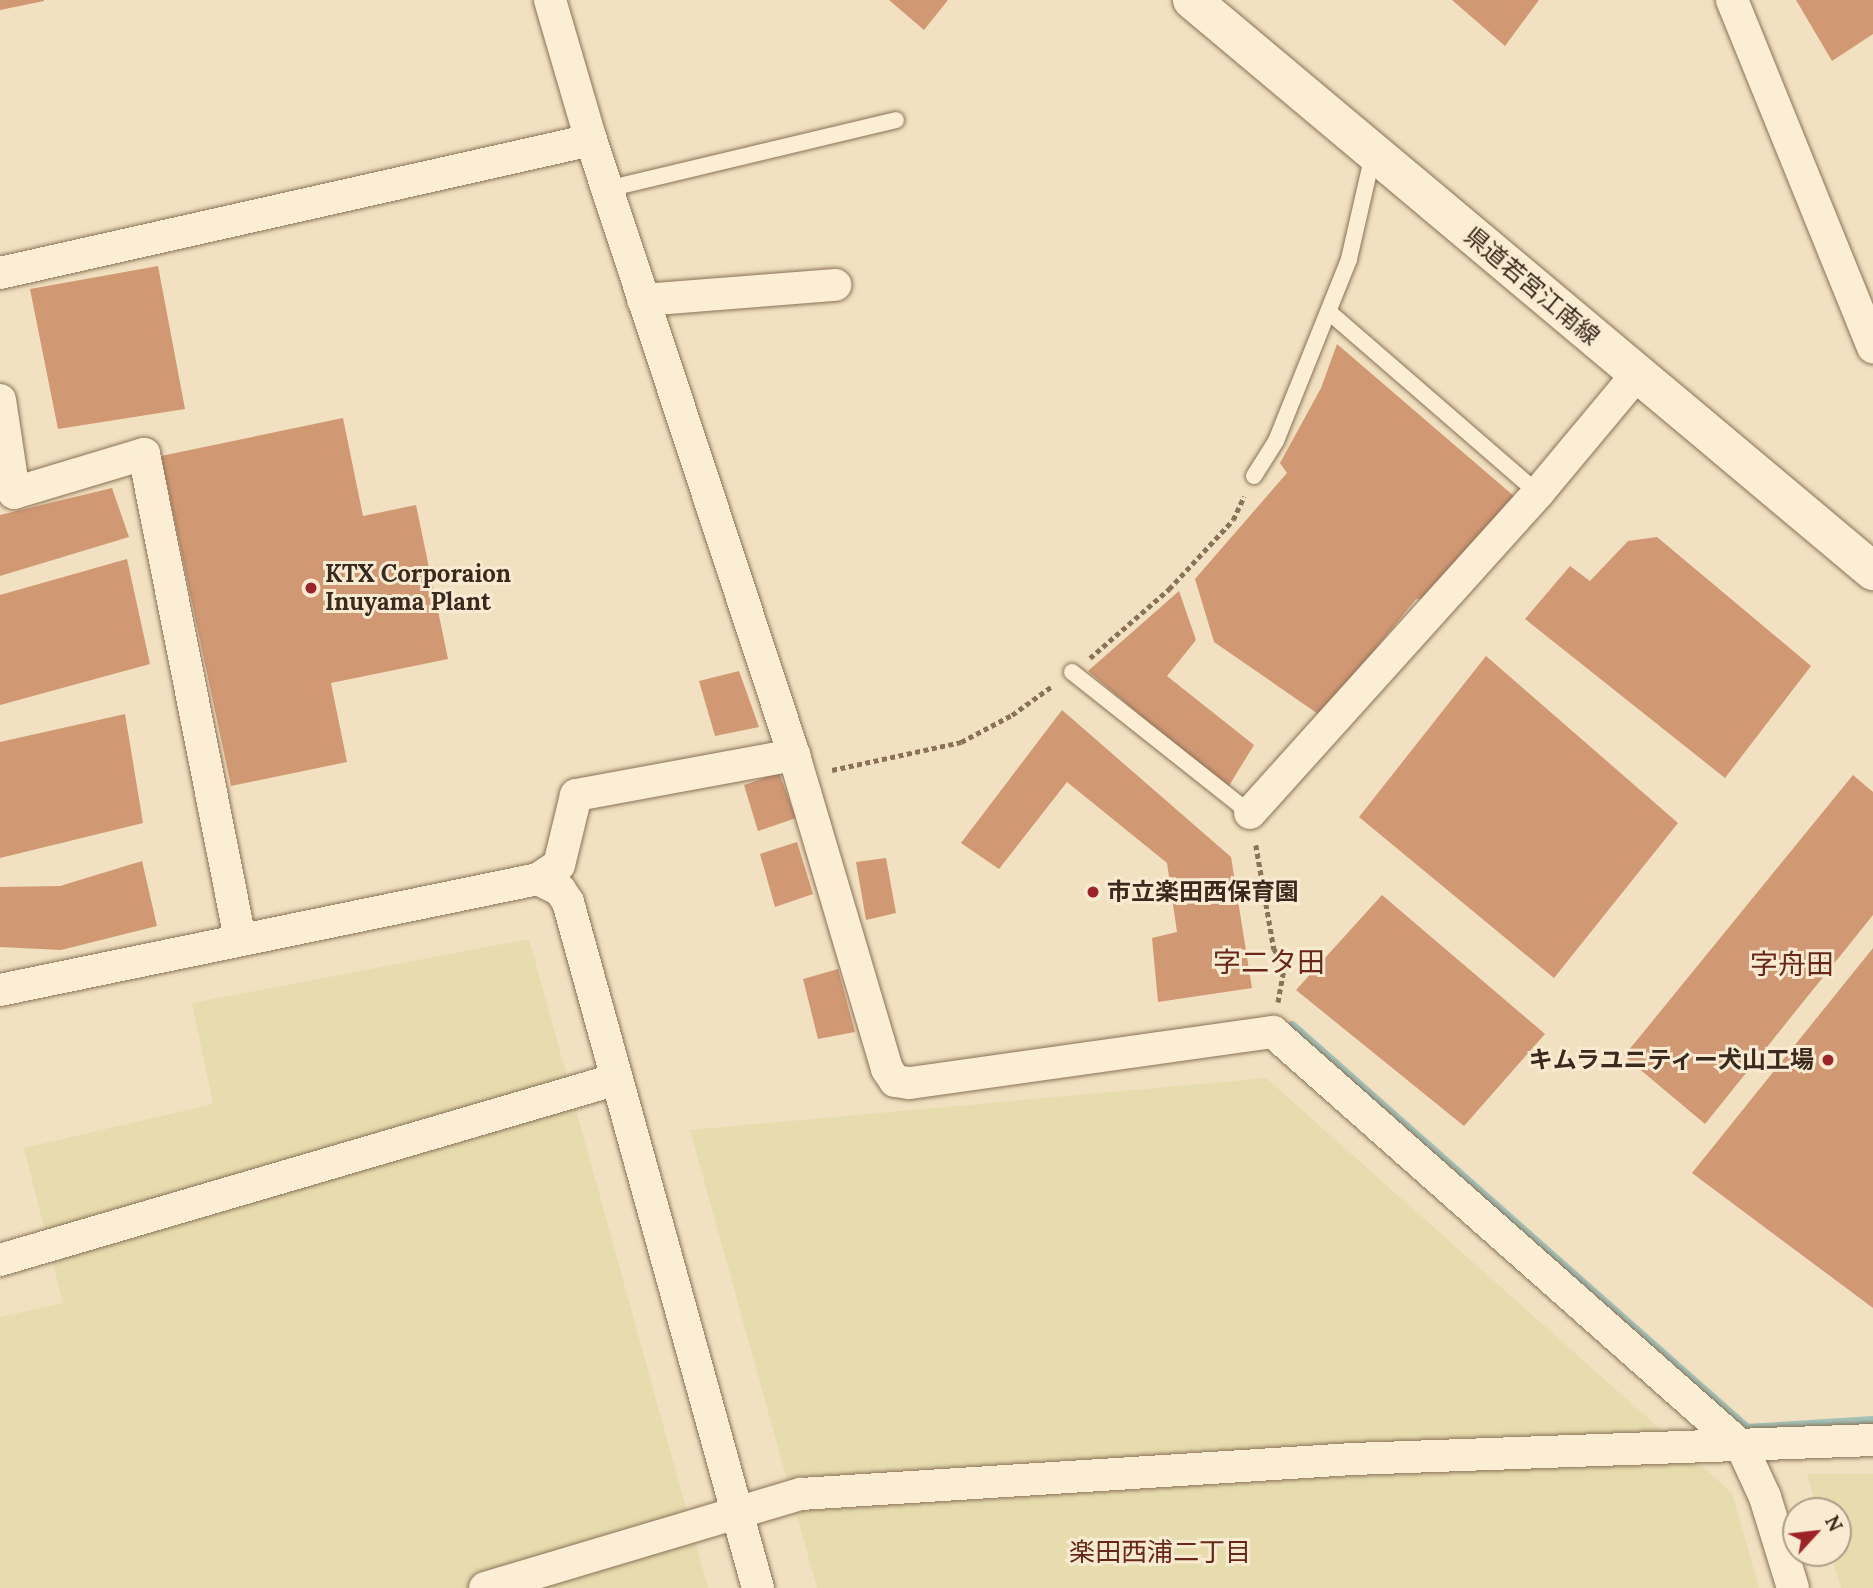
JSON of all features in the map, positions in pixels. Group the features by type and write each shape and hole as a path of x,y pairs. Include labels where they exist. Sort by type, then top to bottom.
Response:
{"main road":[{"name":"県道若宮江南線","path":"1192,0 1873,571"}],"street":[{"path":"550,0 590,140 797,765 887,1069 895,1081 910,1083 1273,1032 1742,1447 1765,1497 1793,1588"},
{"path":"1732,0 1873,346"},
{"path":"0,273 590,140"},
{"path":"643,300 835,285"},
{"path":"1250,813 1538,493 1637,374"},
{"path":"0,400 14,493 144,453 240,938"},
{"path":"0,990 240,938 538,879 559,865 576,795 797,765"},
{"path":"538,879 560,890 568,902 614,1080 758,1588"},
{"path":"0,1260 614,1080"},
{"path":"485,1588 737,1516 801,1494 879,1486 1353,1459 1742,1447 1873,1440"}],"lane":[{"path":"607,189 896,120"},
{"path":"1254,476 1276,441 1349,259 1373,154"},
{"path":"1329,312 1538,493"},
{"path":"1072,672 1250,813"}],"path":[{"path":"797,765 899,758 961,742 1012,715 1072,672 1178,579 1233,520 1254,476"},
{"path":"1250,813 1274,949 1285,964 1273,1032"}],"shaded area":[{"path":"529,939 708,1588 0,1588 0,1317 63,1303 24,1148 213,1104 192,1003"},
{"path":"1266,1078 1732,1493 1759,1588 817,1588 690,1130"},
{"path":"1807,1474 1873,1474 1873,1588 1841,1588 1835,1567 1852,1567 1852,1497 1814,1497"}],"building":[{"path":"0,0 44,0 44,1 0,10"},
{"path":"889,0 948,0 924,30"},
{"path":"1452,0 1539,0 1505,46"},
{"path":"1796,0 1873,0 1873,34 1832,61"},
{"path":"158,266 185,409 58,429 30,289"},
{"path":"1337,344 1515,497 1441,597 1416,599 1321,716 1214,642 1195,579 1287,473 1280,463 1321,388"},
{"name":"KTX Corporaion Inuyama Plant","path":"343,418 363,516 416,505 448,659 331,683 347,762 231,786 161,456"},
{"path":"112,488 129,537 0,576 0,515"},
{"path":"1657,537 1811,666 1725,778 1525,619 1570,566 1590,581 1628,541"},
{"path":"127,559 150,664 0,705 0,595"},
{"path":"1179,591 1196,640 1167,676 1254,745 1227,789 1088,671"},
{"path":"1486,656 1678,823 1554,978 1359,817"},
{"path":"739,671 759,727 715,736 699,681"},
{"path":"1062,710 1231,857 1252,988 1158,1002 1152,938 1177,932 1167,863 1067,782 999,869 961,843"},
{"path":"125,714 143,823 0,858 0,742"},
{"path":"779,773 796,818 758,831 744,785"},
{"path":"1853,775 1873,792 1873,915 1705,1124 1624,1056"},
{"path":"797,842 813,894 775,907 760,854"},
{"path":"886,858 896,913 866,920 856,862"},
{"path":"142,861 157,926 61,950 0,947 0,887 60,886"},
{"path":"1382,895 1545,1034 1464,1126 1296,990"},
{"name":"キムラユニティー犬山工場","path":"1873,948 1873,1308 1692,1173"},
{"path":"838,969 855,1032 818,1039 803,979"}],"waterway":[{"path":"1292,1026 1747,1429 1873,1421"}],"place":[{"name":"KTX Corporaion Inuyama Plant","path":"311,588"},
{"name":"市立楽田西保育園","path":"1093,892"},
{"name":"キムラユニティー犬山工場","path":"1828,1060"}],"district":[{"name":"字二タ田","path":"1269,962"},
{"name":"字舟田","path":"1792,964"},
{"name":"楽田西浦二丁目","path":"1160,1552"}]}
